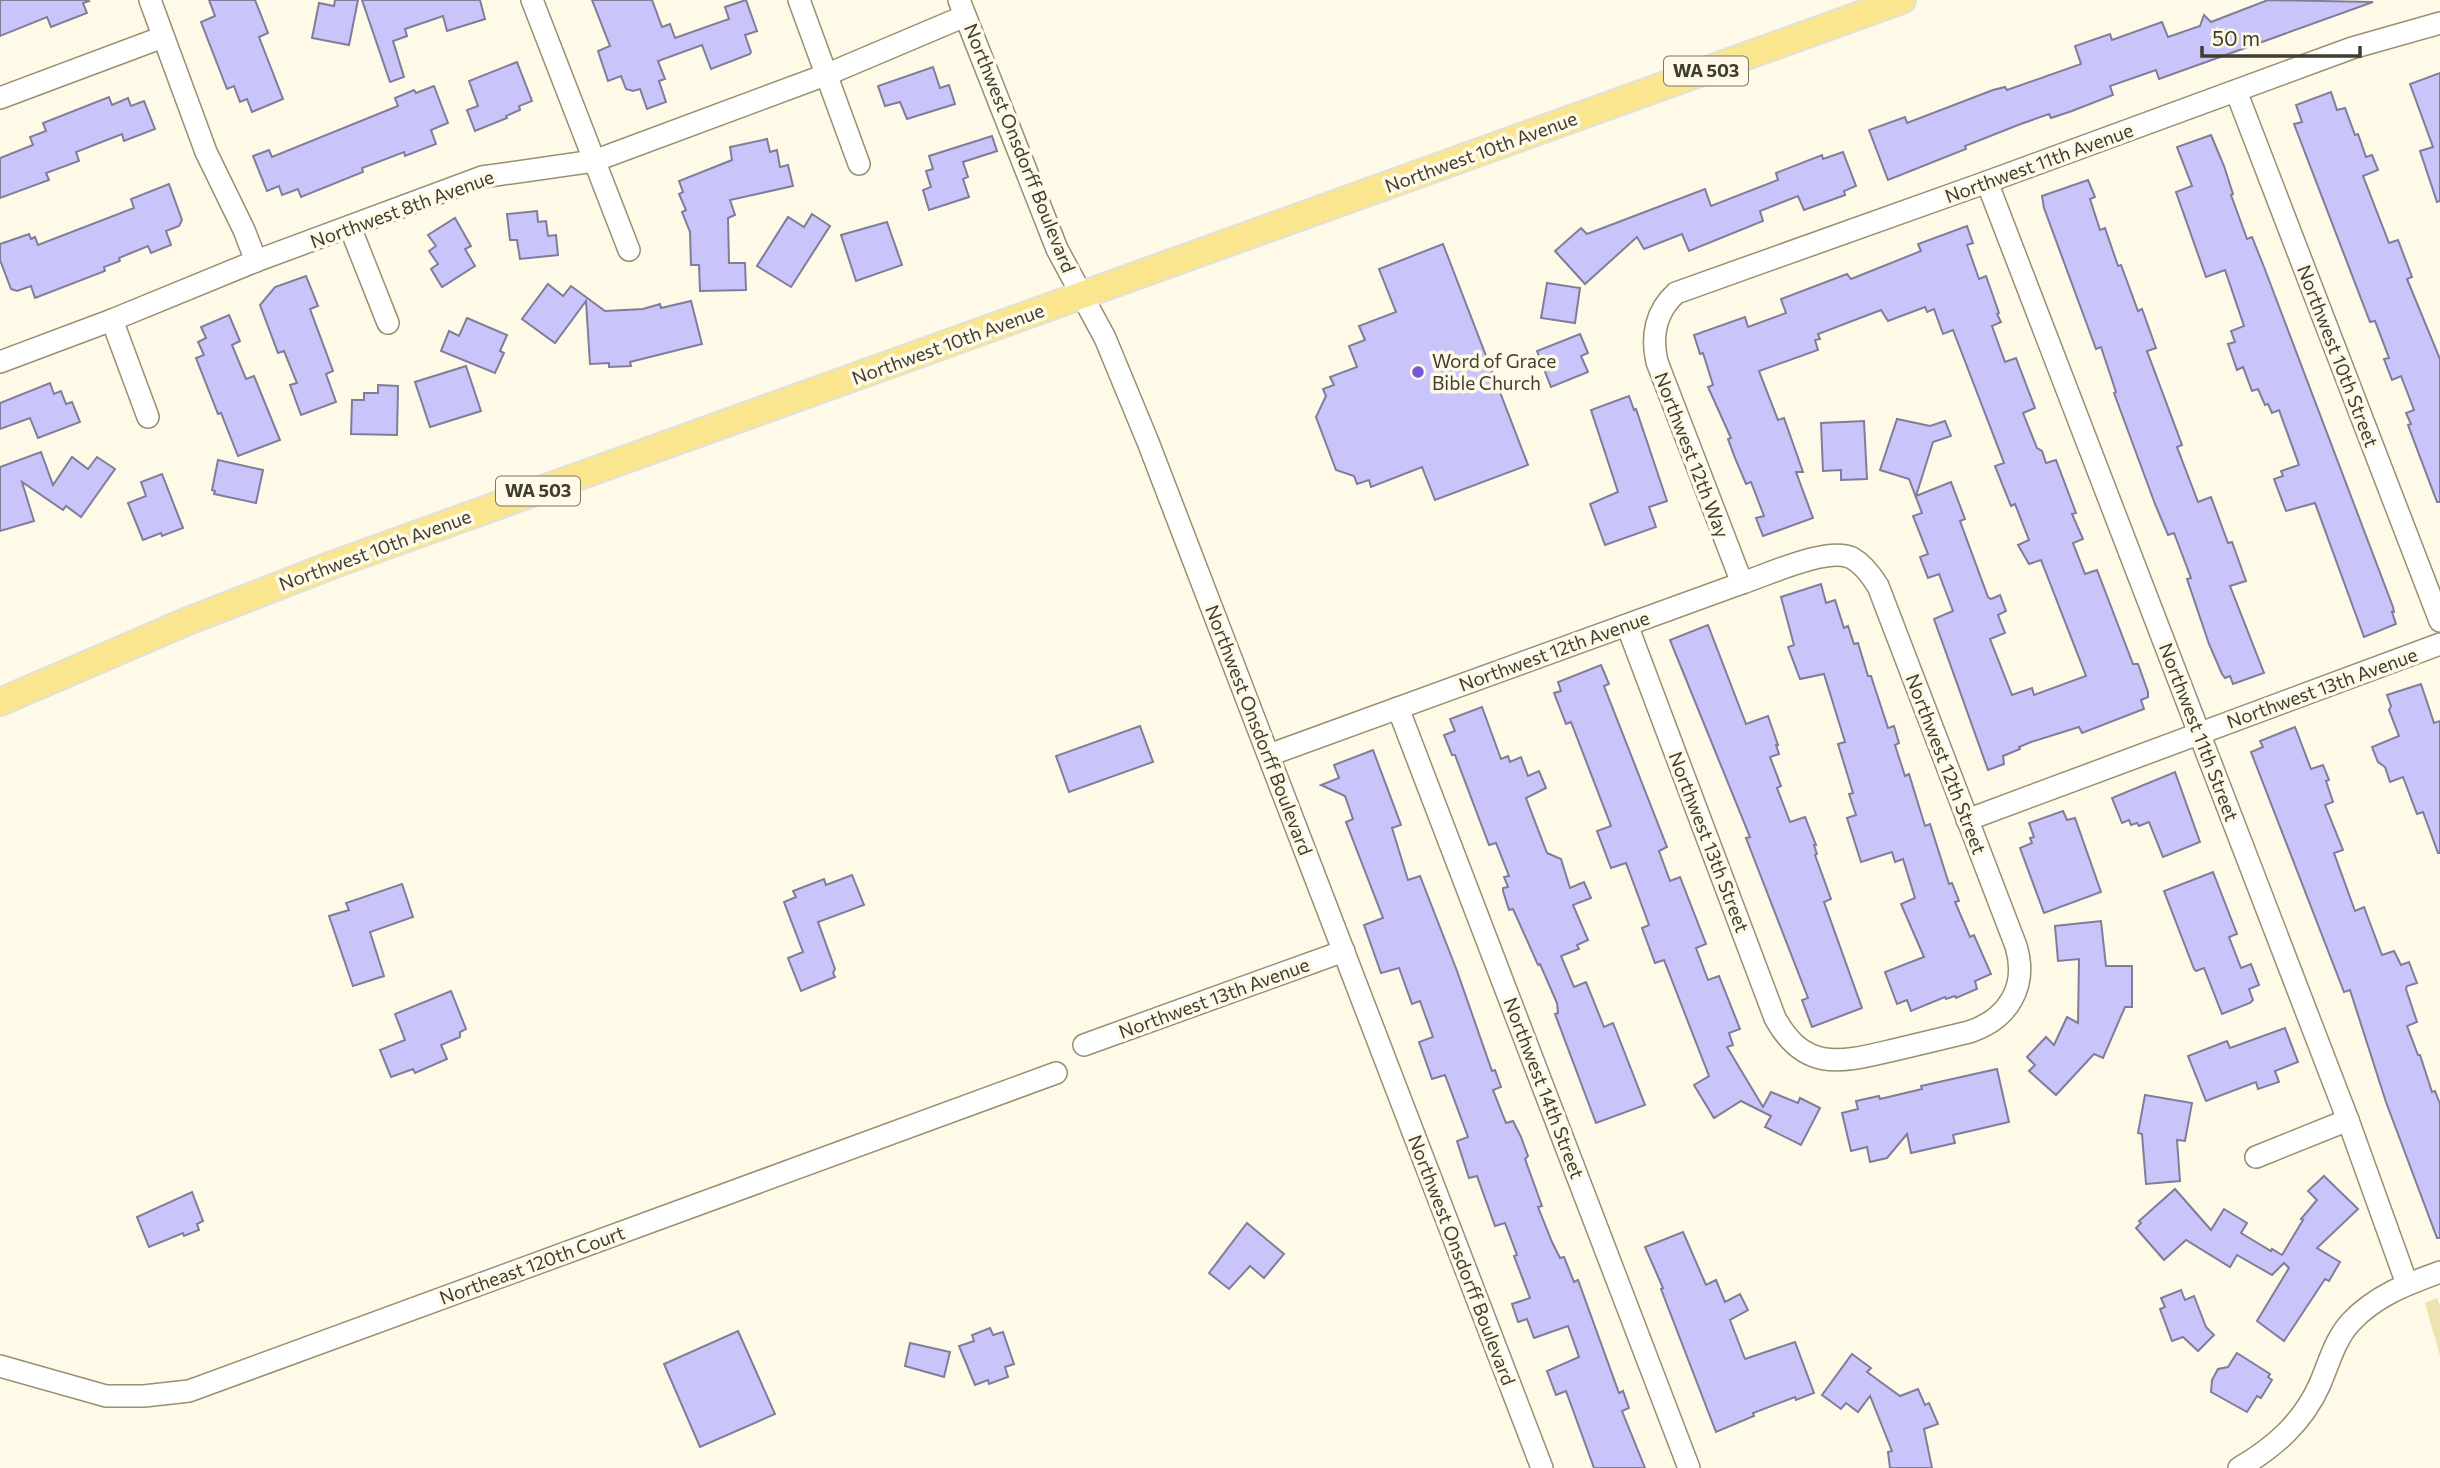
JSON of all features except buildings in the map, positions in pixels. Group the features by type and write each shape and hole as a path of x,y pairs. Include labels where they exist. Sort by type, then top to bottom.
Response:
{"main road":[{"name":"Northwest 10th Avenue","path":"0,702 188,621 332,565 1902,0"}],"street":[{"path":"150,0 206,152 256,261"},
{"path":"532,0 629,250"},
{"path":"799,0 859,164"},
{"name":"Northwest 8th Avenue","path":"0,362 113,320 256,261 482,177 594,161 828,74 962,8"},
{"name":"Northwest Onsdorff Boulevard","path":"962,8 1052,238 1105,338 1143,431 1542,1468"},
{"name":"Northwest 11th Avenue","path":"1656,325 1669,299 1683,289 1987,182 2352,48 2440,23"},
{"path":"0,98 163,37"},
{"name":"Northwest 10th Street","path":"2236,92 2440,621"},
{"name":"Northwest 11th Street","path":"1987,182 2348,1120 2407,1284"},
{"path":"350,227 388,323"},
{"path":"113,320 148,417"},
{"name":"Northwest 12th Way","path":"1656,325 1653,348 1657,362 1742,583"},
{"name":"Northwest 12th Avenue","path":"1269,755 1742,583 1809,560 1842,555"},
{"name":"Northwest 12th Street","path":"1842,555 1866,569 1878,586 2017,946 2021,970 2016,990"},
{"name":"Northwest 13th Street","path":"1627,625 1775,1018 1788,1038 1803,1051 1821,1059 1849,1060 1979,1029 2006,1009 2016,990"},
{"name":"Northwest 13th Avenue","path":"1968,820 2440,644"},
{"name":"Northwest 14th Street","path":"1398,708 1689,1468"},
{"name":"Northwest 13th Avenue","path":"1084,1045 1344,951"},
{"name":"Northeast 120th Court","path":"0,1366 106,1396 144,1396 189,1391 1056,1073"},
{"path":"2256,1157 2348,1120"},
{"path":"2239,1468 2276,1444 2301,1416 2321,1382 2330,1357 2349,1323 2366,1308 2407,1284 2440,1272"}],"shaded area":[{"path":"2437,1298 2440,1306 2440,1356 2425,1303"}],"place":[{"name":"Word of Grace Bible Church","path":"1418,372"}]}
